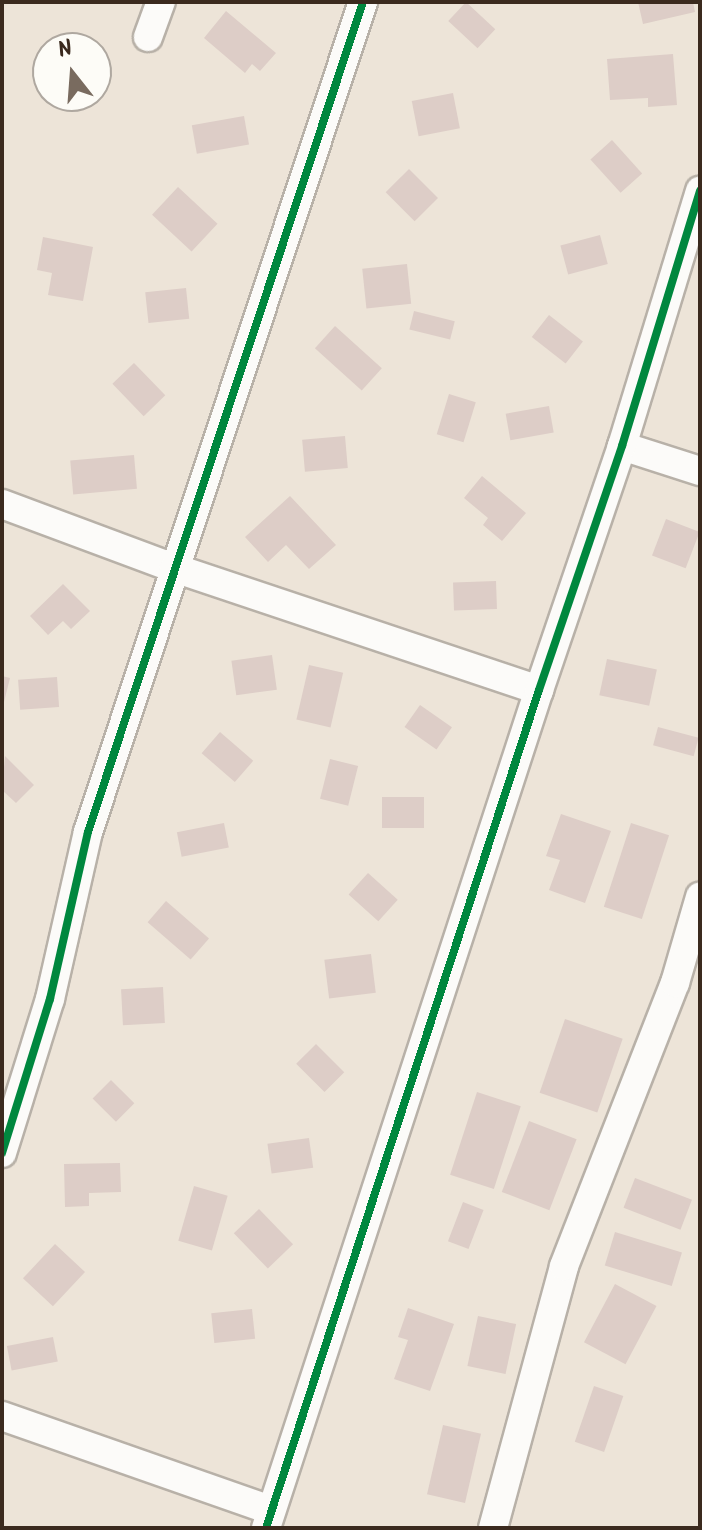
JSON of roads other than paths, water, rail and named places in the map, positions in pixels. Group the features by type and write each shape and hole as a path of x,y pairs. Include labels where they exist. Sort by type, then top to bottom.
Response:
{"street":[{"path":"148,37 161,2"},
{"path":"2,1153 50,999 88,832 363,2"},
{"path":"2,1416 268,1519 622,446 700,191"},
{"path":"622,446 700,471"},
{"path":"2,504 174,568 539,690"},
{"path":"493,1528 564,1266 675,983 700,897"}]}
